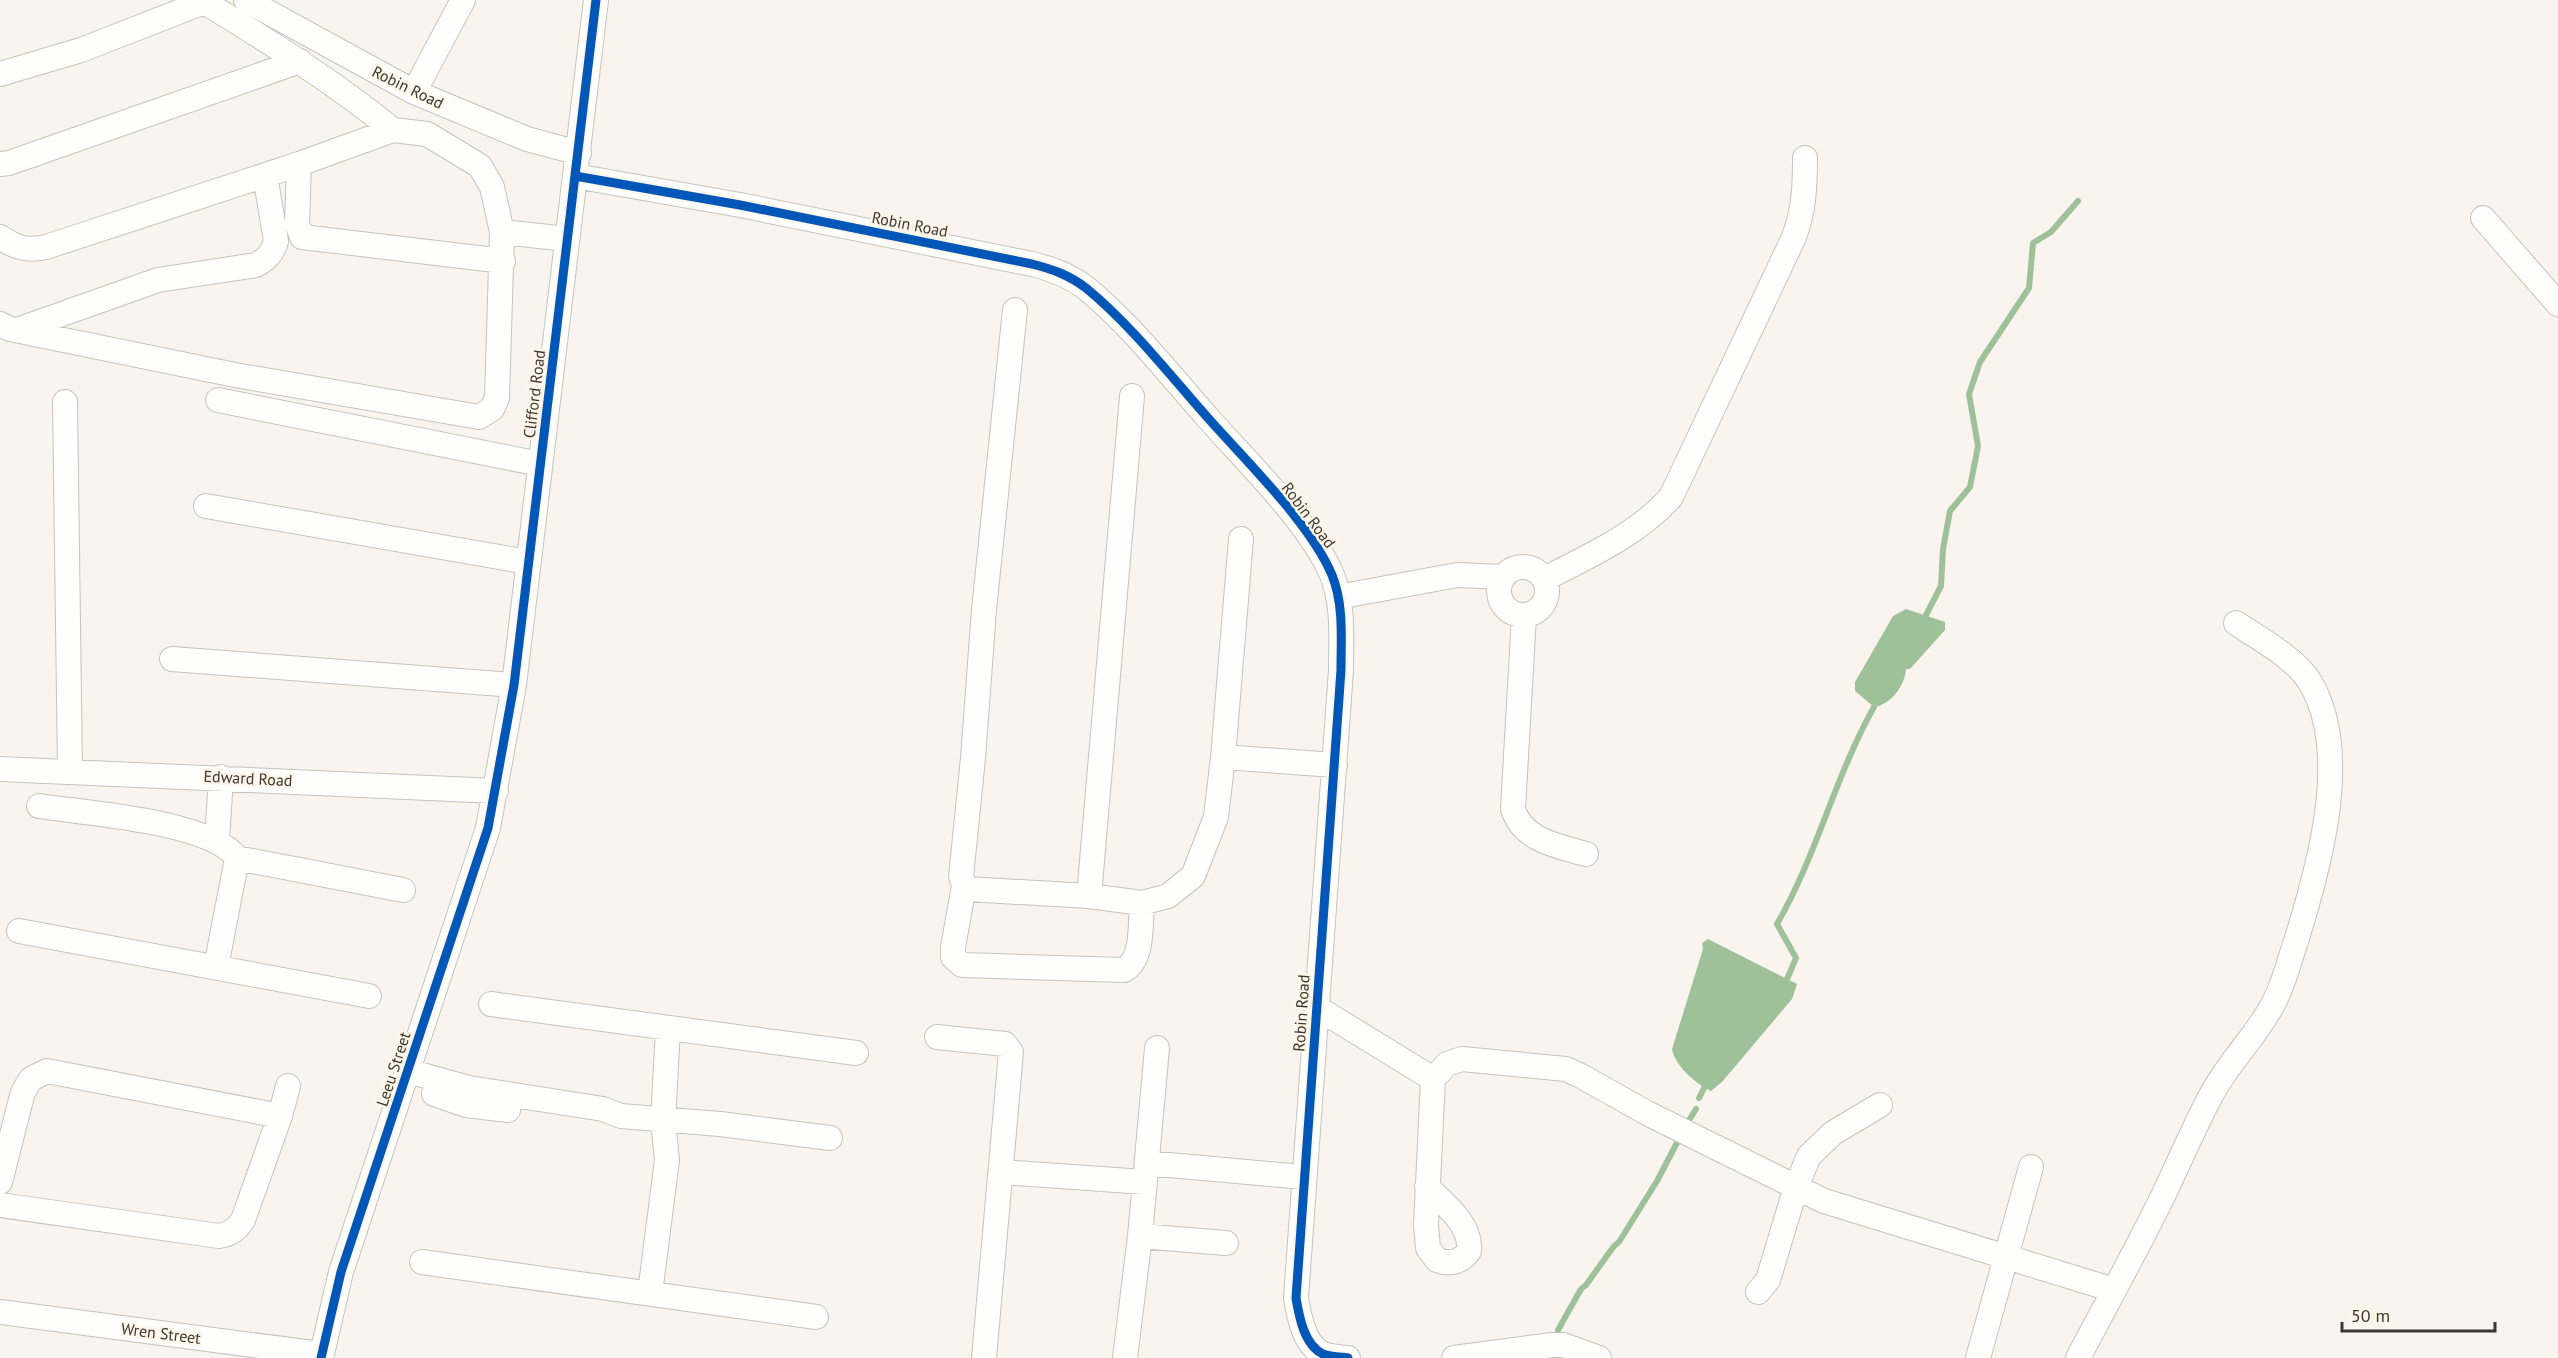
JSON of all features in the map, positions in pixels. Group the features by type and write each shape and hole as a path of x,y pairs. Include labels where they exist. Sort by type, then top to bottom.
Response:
{"street":[{"name":"Robin Road","path":"246,0 414,92 527,139 577,165 752,208 1062,272 1087,289 1139,341 1270,488 1322,555 1331,573 1338,597 1341,622 1341,670 1335,765 1303,1177 1296,1298 1304,1330 1318,1351 1325,1355 1348,1358"},
{"path":"414,92 463,0"},
{"name":"Clifford Road","path":"496,791 514,685 596,0"},
{"path":"0,75 81,50 203,1 300,61 351,96 393,130"},
{"path":"0,164 9,163 300,61"},
{"path":"5,246 35,249 46,247 298,164 393,130 427,134 480,166 492,187 502,232 497,398 492,410 479,417 235,375 9,327"},
{"path":"1545,579 1638,526 1658,511 1671,497 1794,237 1804,204 1805,158"},
{"path":"298,164 297,224 302,237 502,261"},
{"path":"9,327 158,280 256,265 265,260 273,250 276,241 265,175"},
{"path":"2482,218 2558,304"},
{"path":"502,232 567,239"},
{"path":"1015,310 984,610 962,877 964,886 952,957 962,965 1124,970 1131,966 1137,956 1142,903"},
{"path":"1089,896 1132,396"},
{"path":"218,400 540,464"},
{"path":"65,402 70,772"},
{"path":"206,506 528,562"},
{"path":"964,886 966,889 985,891 1089,896 1142,903 1167,896 1193,876 1215,817 1223,757 1240,540"},
{"path":"1521,567 1534,570 1545,579 1547,595 1544,603 1532,614 1515,615 1501,603 1498,594 1503,577 1508,572 1521,567"},
{"path":"1338,597 1457,575 1503,577"},
{"path":"1524,616 1513,809 1522,826 1534,836 1554,845 1586,854"},
{"path":"2078,1358 2223,1073 2271,1008 2282,987 2314,884 2324,838 2328,812 2329,760 2327,733 2314,691 2302,670 2236,623"},
{"path":"172,659 514,685"},
{"path":"1223,757 1335,765"},
{"name":"Edward Road","path":"0,769 221,777 496,791"},
{"path":"217,842 221,777"},
{"name":"Leeu Street","path":"321,1356 341,1272 488,828 496,791"},
{"path":"39,806 156,824 196,833 231,850 237,858 403,890"},
{"path":"216,967 237,858"},
{"path":"20,931 369,996"},
{"path":"492,1004 856,1053"},
{"path":"1316,1007 1433,1079"},
{"path":"650,1293 667,1160 663,1121 668,1029"},
{"path":"937,1037 997,1042 1009,1048 1011,1064 984,1358"},
{"path":"1129,1358 1157,1048"},
{"path":"1427,1187 1433,1079 1447,1064 1462,1059 1556,1067 1581,1076 1665,1122 1824,1201 2114,1290"},
{"path":"0,1182 23,1092 31,1079 47,1071 280,1116"},
{"path":"406,1077 466,1105 585,1119 621,1116 720,1124 830,1138"},
{"path":"0,1204 219,1236 228,1234 236,1229 243,1220 280,1116 288,1086"},
{"path":"1758,1292 1768,1280 1796,1187 1809,1156 1833,1133 1881,1105"},
{"path":"1978,1358 2031,1167"},
{"path":"1000,1172 1303,1177"},
{"path":"1140,1236 1226,1243"},
{"path":"422,1262 816,1317"},
{"name":"Wren Street","path":"0,1312 321,1356"},
{"path":"1454,1358 1563,1345 1599,1358"}],"shaded area":[{"path":"1906,609 1945,622 1945,630 1910,669 1906,669 1903,681 1896,693 1886,702 1874,707 1855,691 1855,682 1893,616"},
{"path":"1708,939 1797,984 1792,999 1722,1082 1711,1091 1687,1074 1677,1062 1672,1049 1703,949 1702,943"}],"waterway":[{"path":"1926,615 1941,586 1943,549 1950,511 1970,487 1978,446 1969,394 1980,362 2029,288 2033,243 2051,232 2078,201"},
{"path":"1787,979 1796,958 1777,924 1804,871 1848,760 1874,707"},
{"path":"1699,1098 1704,1088"},
{"path":"1686,1125 1696,1109"},
{"path":"1558,1330 1581,1289 1619,1242 1657,1181 1681,1135"}],"cycle path":[{"path":"321,1358 341,1272 488,828 514,685 596,0"},
{"path":"575,176 740,205 1032,264 1067,276 1080,283 1103,302 1134,334 1276,493 1309,535 1322,555 1336,586 1341,622 1341,670 1296,1298 1304,1329 1311,1344 1323,1354 1348,1358"}]}
